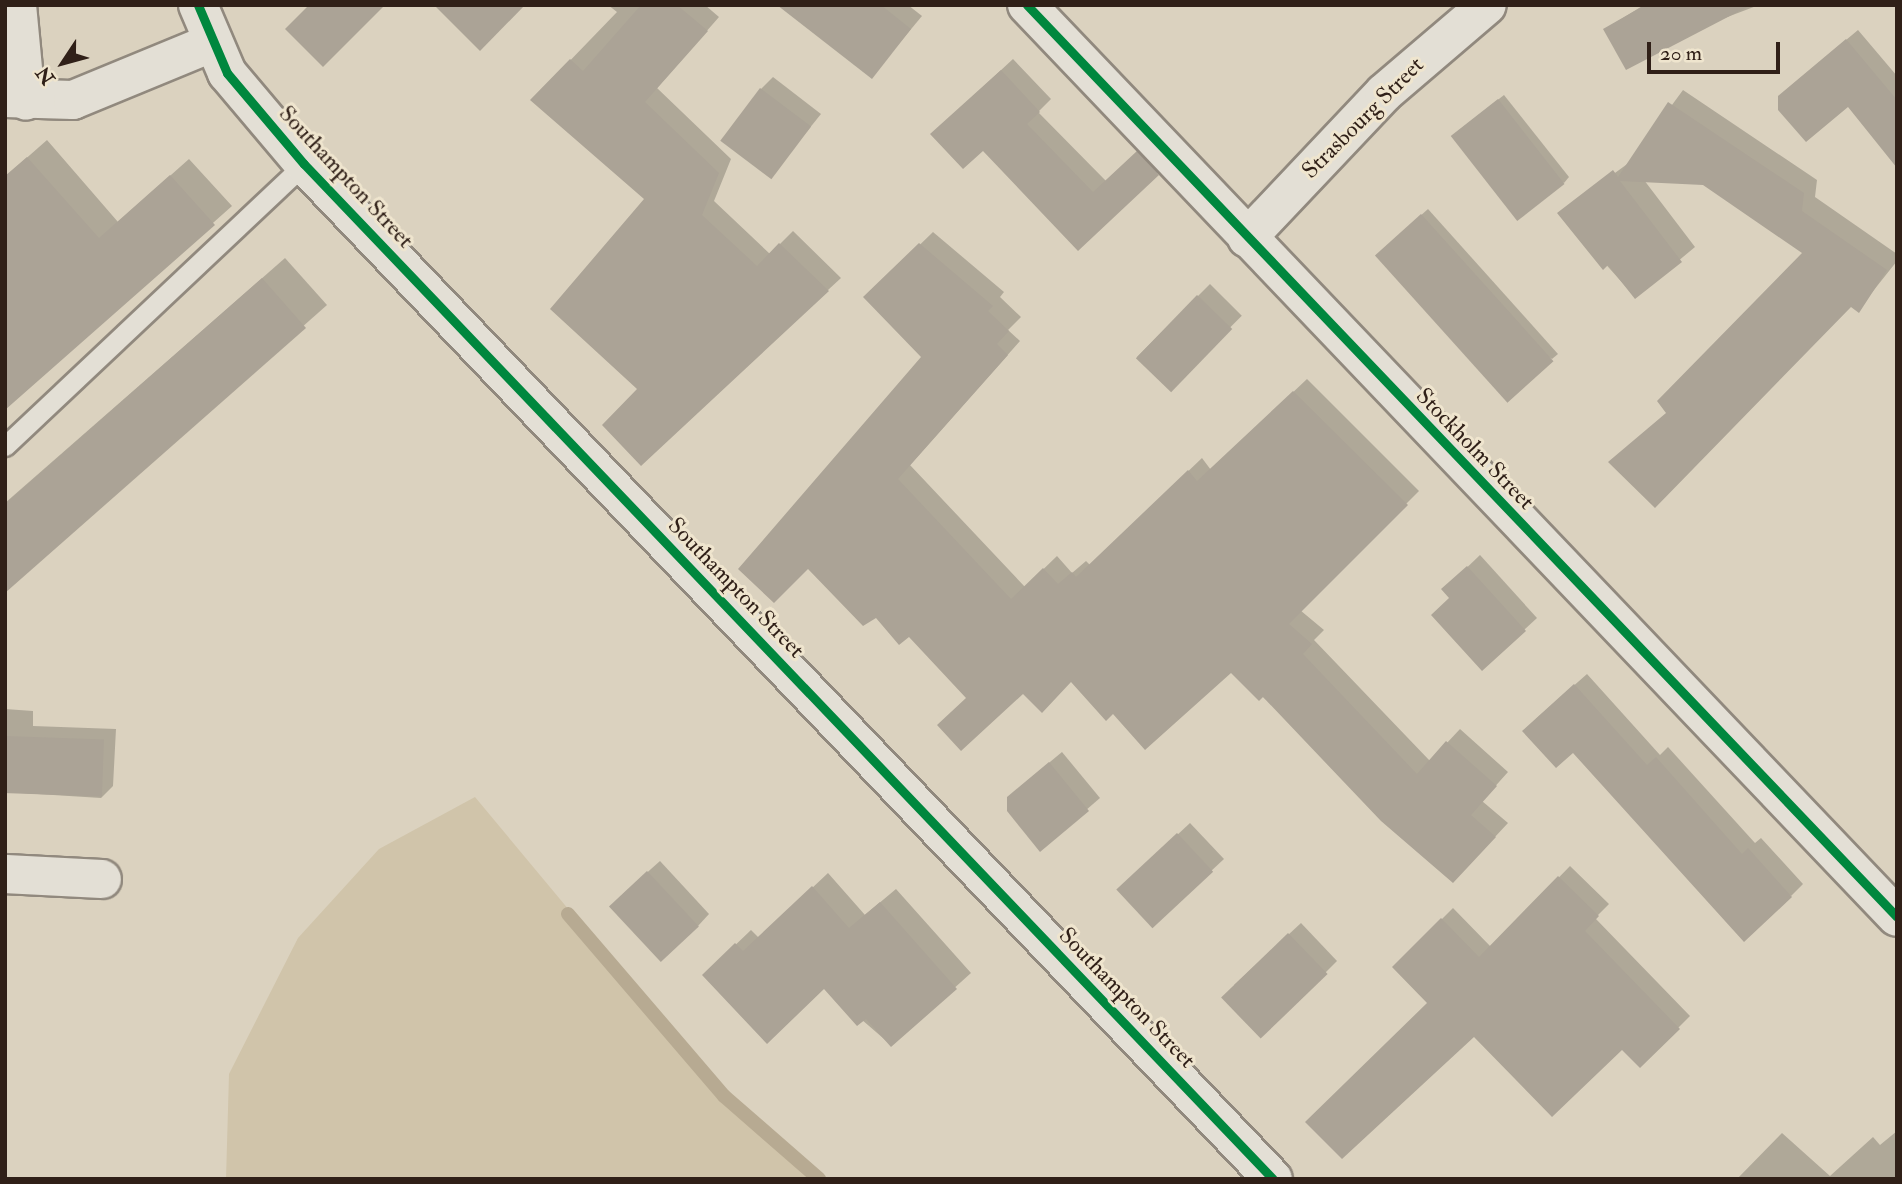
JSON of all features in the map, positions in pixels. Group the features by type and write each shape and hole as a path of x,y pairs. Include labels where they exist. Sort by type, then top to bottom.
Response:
{"street":[{"path":"17,5 16,99 74,100 211,43"},
{"name":"Southampton Street","path":"198,5 211,43 304,163 1273,1179"},
{"name":"Stockholm Street","path":"1027,5 1897,918"},
{"name":"Strasbourg Street","path":"1247,238 1384,93 1486,5"},
{"path":"5,874 102,879"}],"lane":[{"path":"5,446 304,163"}],"shaded area":[{"path":"475,797 724,1096 819,1179 226,1179 229,1074 298,938 379,849"}],"building":[{"path":"309,5 385,5 323,67 285,29"},
{"path":"434,5 525,5 480,51"},
{"path":"641,5 677,5 708,31 645,102 719,173 702,215 757,266 779,243 829,291 641,466 602,425 637,389 550,309 644,199 530,100 570,59 583,71"},
{"path":"777,5 881,5 911,29 872,79"},
{"path":"1645,5 1751,5 1626,70 1603,29"},
{"path":"1846,39 1897,100 1897,168 1848,107 1806,142 1778,110 1778,96"},
{"path":"1001,70 1040,112 1027,124 1093,192 1137,151 1159,175 1078,251 983,151 963,169 930,134"},
{"path":"760,88 811,127 771,179 720,141"},
{"path":"1498,99 1564,184 1517,221 1451,136"},
{"path":"1668,102 1804,193 1802,211 1887,270 1859,313 1851,307 1655,508 1608,462 1666,413 1657,401 1802,253 1703,185 1620,181 1682,262 1635,299 1608,265 1603,270 1557,213 1613,170 1618,177"},
{"path":"27,157 99,238 170,175 215,225 5,410 5,176"},
{"path":"1421,214 1553,361 1507,403 1375,255"},
{"path":"919,243 993,306 988,311 1009,331 997,344 1008,355 898,479 1011,599 1043,568 1058,584 1072,572 1076,577 1188,470 1197,481 1293,391 1408,505 1289,624 1312,644 1303,654 1417,774 1446,741 1497,786 1471,815 1496,837 1453,883 1381,821 1263,697 1259,701 1231,673 1145,750 1113,714 1106,721 1071,682 1042,713 1023,694 961,751 937,725 966,698 909,637 899,645 876,618 863,626 808,569 774,603 738,569 921,357 863,297"},
{"path":"262,278 306,328 5,593 5,504"},
{"path":"1197,295 1232,329 1171,392 1136,358"},
{"path":"1467,566 1526,631 1482,671 1431,615 1449,598 1441,589"},
{"path":"1574,684 1647,765 1656,757 1742,854 1748,848 1792,897 1744,942 1573,753 1556,768 1522,731"},
{"path":"5,736 104,739 102,796 5,793"},
{"path":"1049,762 1089,811 1040,852 1007,811 1007,797"},
{"path":"1177,833 1213,872 1152,928 1116,890"},
{"path":"647,871 699,927 661,962 609,906"},
{"path":"1558,876 1599,916 1585,931 1680,1029 1640,1068 1622,1050 1552,1117 1474,1037 1342,1159 1305,1122 1427,1003 1392,967 1441,918 1479,957"},
{"path":"812,886 849,928 880,902 957,989 891,1047 866,1019 857,1026 824,989 767,1044 702,975 735,943 743,951"},
{"path":"1288,933 1328,974 1261,1039 1221,998"}],"waterway":[{"path":"568,914 724,1096 819,1179"}],"cycle path":[{"path":"198,5 227,73 304,164 1273,1179"},
{"path":"1027,5 1897,917"}]}
